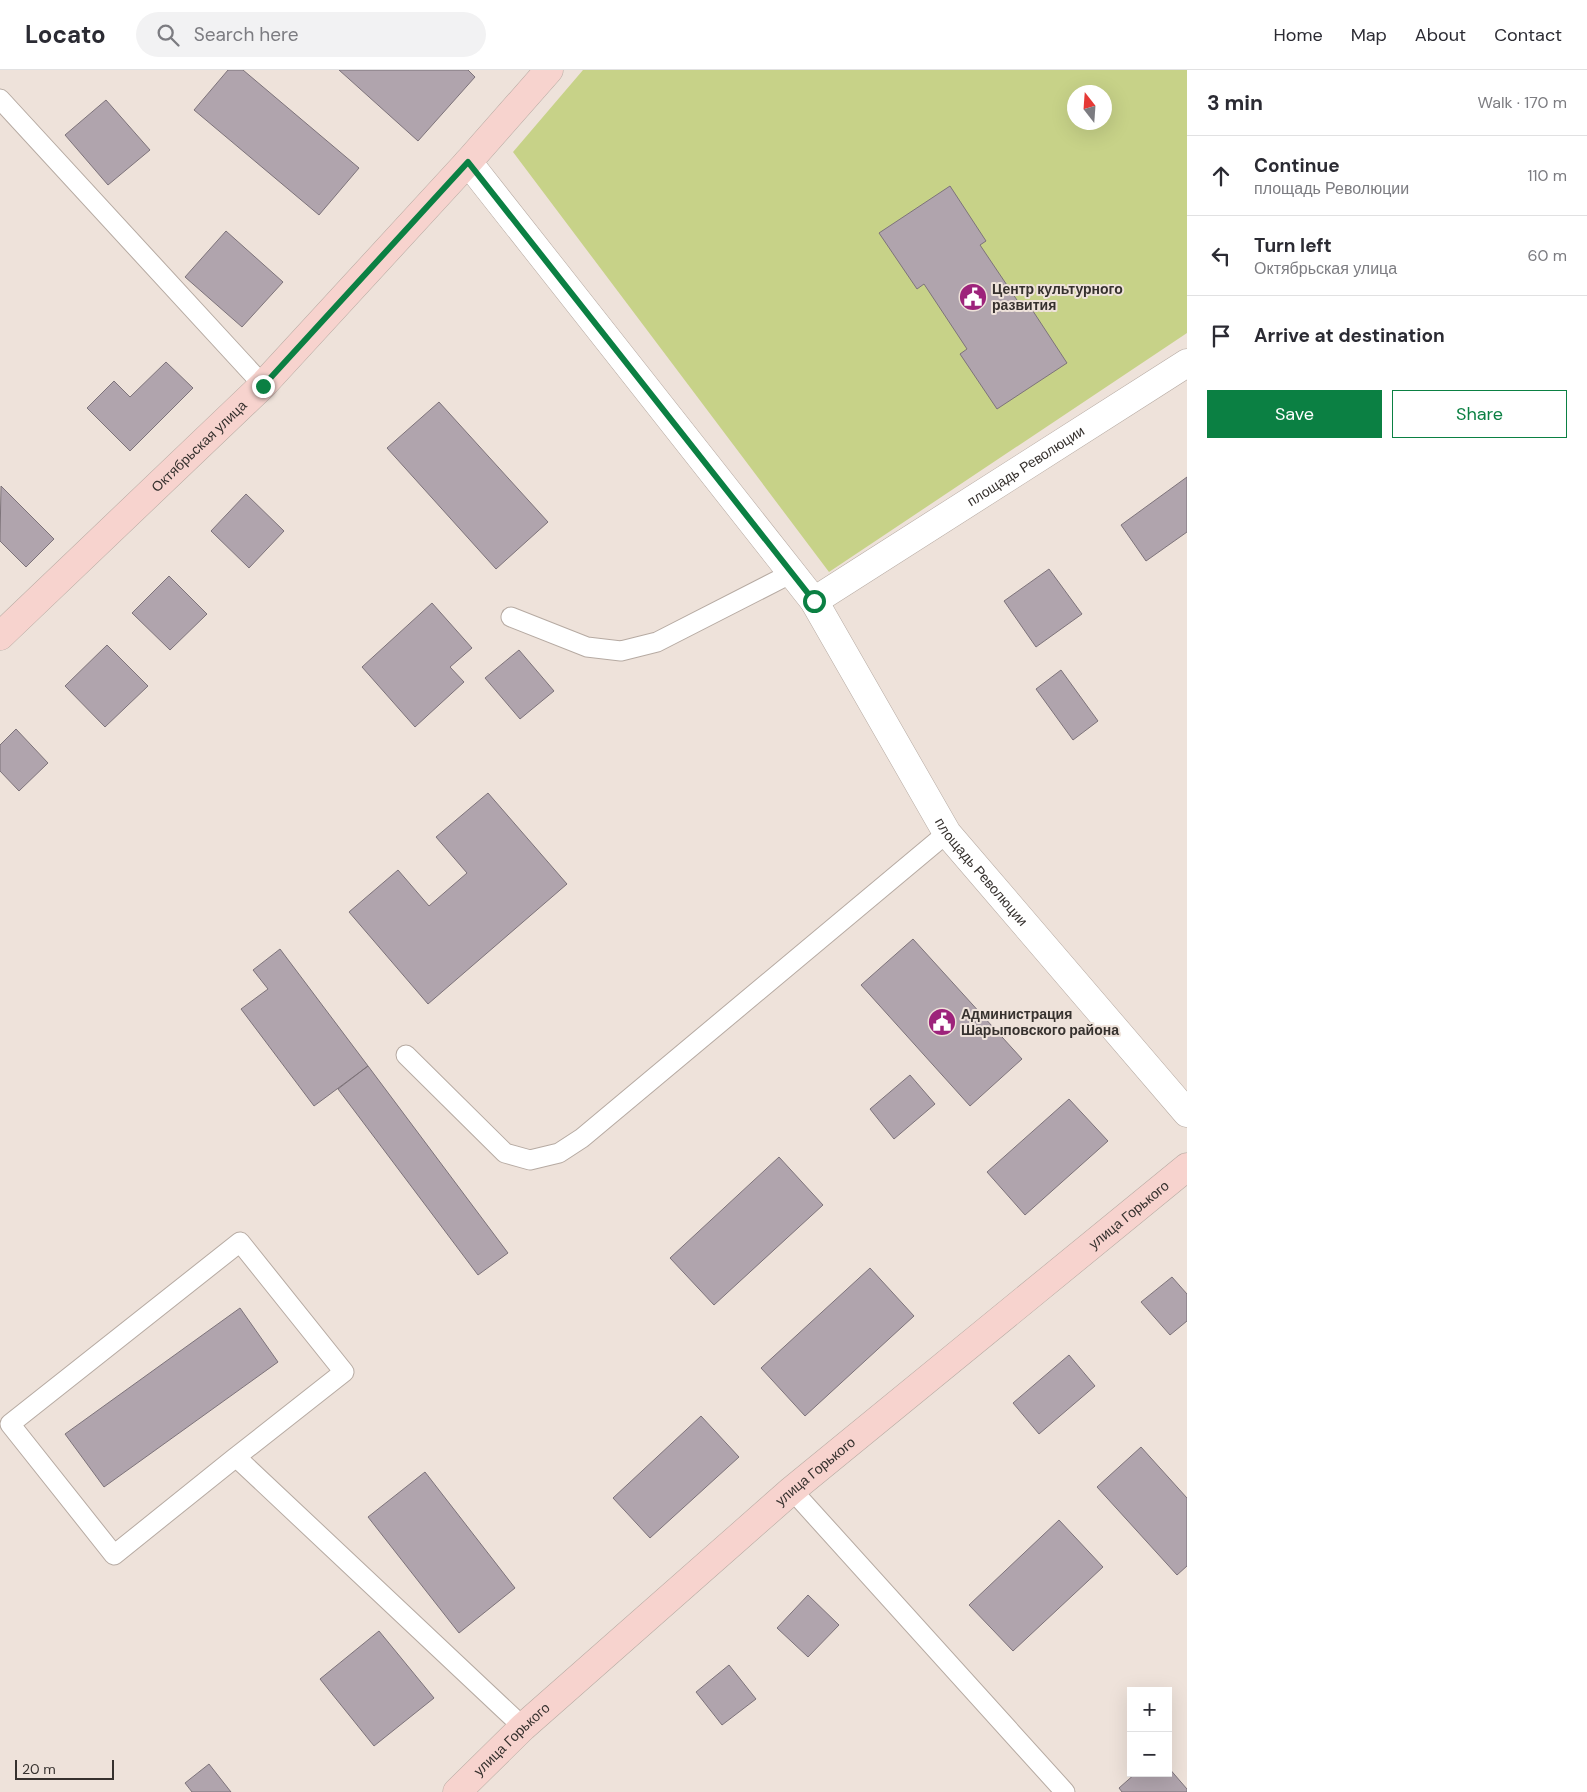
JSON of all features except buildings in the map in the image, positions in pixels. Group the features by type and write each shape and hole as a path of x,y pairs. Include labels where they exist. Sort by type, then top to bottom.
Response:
{"main road":[{"name":"Октябрьская улица","path":"0,636 263,386 468,162 549,70"},
{"name":"улица Горького","path":"457,1792 523,1727 792,1490 1187,1167"}],"street":[{"name":"площадь Революции","path":"468,162 814,601 947,833 1187,1113"},
{"name":"площадь Революции","path":"814,601 1187,363"}],"lane":[{"path":"0,99 263,386"},
{"path":"511,617 587,647 621,651 657,642 792,573"},
{"path":"406,1055 505,1152 530,1160 559,1153 582,1138 947,833"},
{"path":"240,1242 344,1372 236,1457 114,1554 10,1424 240,1242"},
{"path":"236,1457 523,1727"},
{"path":"792,1490 1065,1792"}],"green space":[{"path":"583,70 1187,70 1187,333 829,572 513,152"}],"place":[{"name":"Центр культурного развития","path":"973,297"},
{"name":"Администрация Шарыповского района","path":"942,1022"}],"route":[{"path":"263,386 468,162 814,601"}]}
